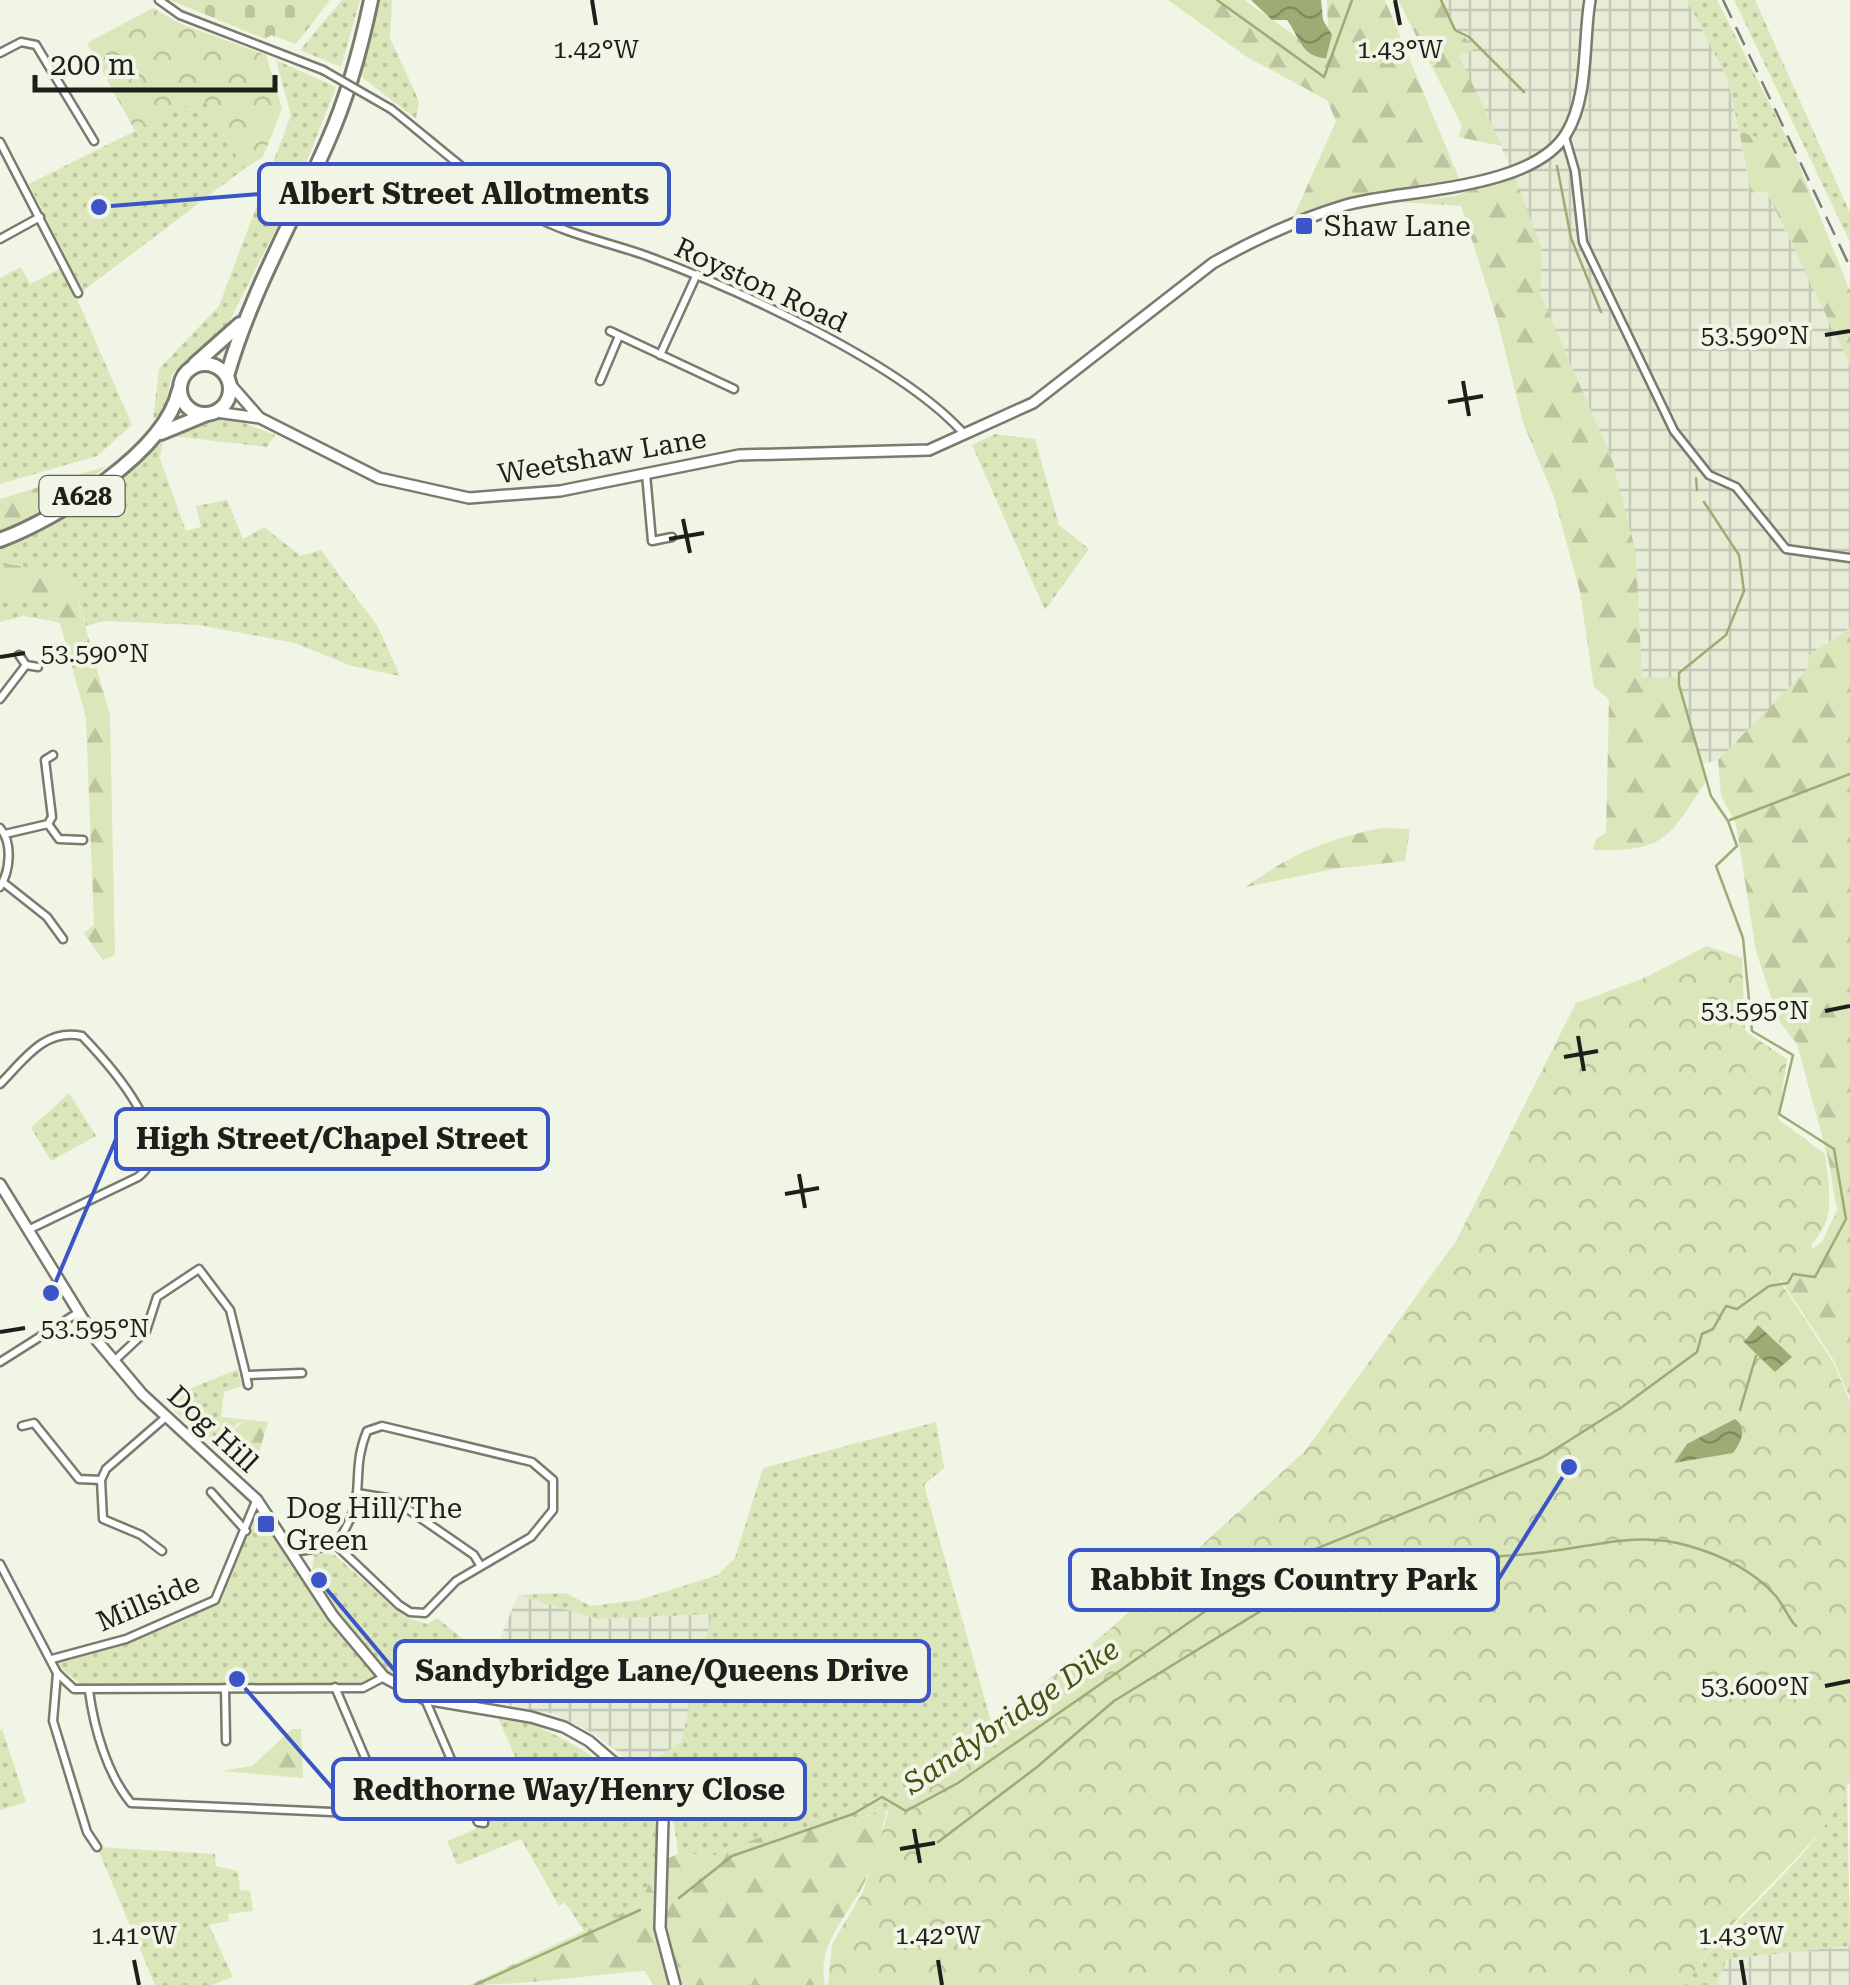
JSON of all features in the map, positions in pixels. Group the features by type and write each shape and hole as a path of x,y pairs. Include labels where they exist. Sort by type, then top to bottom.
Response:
{"highway":[{"name":"A628","path":"154,437 211,413 227,400 242,322 330,137 358,57 371,0"},
{"name":"A628","path":"0,540 72,502 154,437 170,418 190,368 242,322"},
{"path":"190,368 206,363 228,380"},
{"path":"179,390 185,405 211,413"}],"street":[{"name":"Royston Road","path":"159,0 180,15 323,70 391,109 488,187 531,214 570,233 697,274 845,349 923,398 965,435"},
{"path":"965,435 1033,403 1214,263 1241,248 1349,204 1434,193 1498,175 1550,150 1565,137 1576,108 1590,0"},
{"path":"0,53 21,42 36,45 94,141"},
{"path":"1565,137 1575,171 1583,242 1674,431 1710,475 1736,488 1786,549 1850,558"},
{"path":"0,142 78,293"},
{"path":"0,239 40,217"},
{"path":"660,354 697,274"},
{"path":"610,332 734,388"},
{"path":"600,381 619,336"},
{"name":"Weetshaw Lane","path":"228,380 260,418"},
{"name":"Weetshaw Lane","path":"211,413 260,418 379,478 469,498 520,497 784,451 928,450 965,435"},
{"path":"646,473 652,541 672,537"},
{"path":"19,655 26,665 38,667"},
{"path":"0,699 26,665"},
{"path":"48,824 52,817 45,760 53,756"},
{"path":"48,824 3,831 2,885 47,917 63,939"},
{"path":"48,824 59,839 83,840"},
{"path":"0,1084 42,1042 54,1035 82,1036 130,1092 151,1138 152,1160 138,1177 30,1229"},
{"name":"Dog Hill","path":"0,1184 114,1362 257,1500 332,1616 384,1677"},
{"path":"114,1362 146,1331 157,1296 199,1268 230,1310 248,1385"},
{"path":"0,1362 79,1312"},
{"path":"246,1375 288,1377 302,1373"},
{"path":"162,1551 141,1534 102,1518 102,1480 106,1469 167,1416"},
{"path":"22,1426 34,1424 78,1478 102,1480"},
{"path":"382,1426 532,1462 553,1480 554,1510 530,1537 480,1566 419,1614 400,1605 336,1544 358,1494 354,1475 362,1443 367,1432 382,1426"},
{"path":"210,1492 246,1531"},
{"path":"358,1494 393,1499 474,1555 480,1566"},
{"name":"Millside","path":"51,1660 126,1640 216,1600 257,1500"},
{"path":"294,1552 336,1544"},
{"path":"0,1564 57,1673 74,1689 363,1688 384,1677 424,1699 532,1716 589,1741 646,1790 663,1818 660,1928 674,1985"},
{"path":"57,1673 53,1721 87,1832 96,1848"},
{"path":"89,1691 92,1718 120,1790 131,1803 376,1814 381,1794 335,1687"},
{"path":"225,1688 226,1741"},
{"path":"424,1699 476,1814"}],"shaded area":[{"path":"1442,0 1687,0 1728,80 1751,192 1766,190 1850,365 1850,628 1808,656 1811,665 1723,759 1702,764 1679,678 1642,678 1636,553 1539,294 1541,250 1514,175 1459,56 1476,48 1458,32"},
{"path":"518,1595 597,1619 713,1613 681,1742 642,1769 589,1731 553,1714 512,1707 472,1677 490,1663"},
{"path":"1850,1946 1850,1985 1716,1985 1727,1959"}],"green space":[{"path":"170,0 330,0 296,44 271,35 265,39"},
{"path":"342,0 360,0 341,67 300,50"},
{"path":"380,0 392,0 390,38 419,101 416,119 359,75"},
{"path":"1168,0 1244,0 1318,52 1328,32 1327,0 1385,0 1459,178 1293,218 1336,121 1327,100 1247,57"},
{"path":"1398,0 1442,0 1458,32 1477,48 1459,56 1502,146 1458,137 1462,126"},
{"path":"1687,0 1717,0 1793,150 1739,131 1728,80"},
{"path":"1734,0 1755,0 1850,213 1850,242"},
{"path":"153,8 181,24 266,55 282,109 263,157 244,169 203,98 135,131 87,43"},
{"path":"276,60 336,87 296,189 229,322 172,374 164,413 153,419 159,369 219,306 291,115"},
{"path":"203,97 244,169 83,291 29,184"},
{"path":"1739,131 1793,150 1850,291 1850,365 1766,190 1751,193"},
{"path":"1514,175 1542,250 1540,294 1612,459 1636,553 1642,677 1679,678 1706,781 1663,838 1636,848 1593,850 1596,839 1606,833 1609,699 1594,687 1580,592 1554,497 1523,422 1497,319 1461,206 1398,202 1455,196"},
{"path":"21,267 30,284 63,267 132,425 97,456 0,484 0,278"},
{"path":"228,417 275,435 267,447 173,436"},
{"path":"995,434 1035,439 1059,525 1089,549 1045,610 972,445"},
{"path":"163,441 160,459 186,531 201,527 196,506 227,500 243,539 264,527 301,556 321,550 378,627 400,676 352,666 295,643 199,625 104,621 86,626 71,574 0,566 0,546 98,493"},
{"path":"107,466 60,502 0,531 0,499"},
{"path":"0,566 71,574 110,716 115,955 103,960 84,933 94,925 86,718 60,623 52,621 48,600 0,596"},
{"path":"0,596 48,600 52,621 23,616 0,622"},
{"path":"1850,628 1850,1398 1833,1359 1778,1276 1763,1110 1807,1172 1812,1249 1822,1242 1837,1210 1828,1158 1797,1044 1779,1021 1756,951 1736,824 1721,795 1718,760 1810,666 1808,656"},
{"path":"1381,828 1410,829 1405,861 1334,869 1246,887 1310,849"},
{"path":"1707,946 1742,958 1745,1031 1787,1059 1778,1119 1825,1154 1829,1198 1825,1225 1779,1280 1833,1362 1850,1402 1850,1782 1819,1833 1732,1925 1685,1985 828,1985 832,1944 863,1892 889,1809 1109,1630 1305,1451 1456,1241 1576,1003 1642,979"},
{"path":"69,1093 96,1136 51,1161 31,1128"},
{"path":"238,1369 242,1386 224,1392 221,1417 250,1420 238,1423 217,1446 220,1452 162,1400"},
{"path":"250,1420 268,1422 256,1462 236,1465 220,1452 218,1441"},
{"path":"936,1422 944,1468 924,1485 992,1725 886,1812 765,1835 715,1855 678,1854 665,1796 642,1769 681,1742 712,1614 597,1619 518,1595 565,1593 591,1606 639,1600 718,1575 735,1558 763,1468"},
{"path":"257,1500 333,1616 384,1677 363,1688 89,1691 51,1660 87,1651 215,1601"},
{"path":"324,1552 336,1556 405,1617 427,1624 437,1618 484,1656 468,1674 465,1668 438,1679 422,1679 418,1685 400,1679 356,1638 312,1570 314,1555"},
{"path":"496,1714 517,1719 567,1742 593,1757 638,1795 652,1815 661,1844 641,1904 584,1931 565,1902 559,1906 521,1839 457,1865 447,1841 476,1829 469,1809 506,1794 497,1773 519,1765"},
{"path":"292,1729 301,1729 303,1778 222,1771 252,1766"},
{"path":"0,1730 26,1802 0,1810"},
{"path":"1847,1781 1850,1946 1727,1959 1716,1985 1685,1985 1703,1960 1819,1834"},
{"path":"886,1812 869,1872 826,1954 825,1985 653,1985 645,1971 469,1985 641,1904 657,1863 678,1854 715,1855 765,1835"},
{"path":"97,1847 215,1854 216,1866 238,1871 240,1890 250,1891 253,1911 228,1914 229,1921 209,1925 233,1977 212,1985 155,1985"}],"water":[{"path":"1251,0 1321,0 1323,20 1332,35 1326,58 1306,50 1287,20 1272,20"},
{"path":"1758,1325 1792,1357 1775,1372 1744,1342"},
{"path":"1735,1419 1742,1431 1733,1453 1674,1463 1687,1444"}],"waterway":[{"path":"1217,0 1324,77 1352,0"},
{"path":"1441,0 1455,30 1469,37 1524,92"},
{"path":"1557,166 1571,238 1601,312"},
{"path":"1696,478 1697,490"},
{"name":"Sandybridge Dike","path":"679,1898 732,1856 853,1814 882,1797 906,1811 958,1783 1266,1569 1543,1457 1622,1407 1697,1352 1702,1334 1713,1329 1726,1306 1737,1309 1769,1286 1788,1283 1793,1274 1815,1277 1846,1219 1834,1149 1779,1114 1793,1055 1752,1031 1743,938 1716,866 1737,846 1728,821 1711,796 1679,685 1679,673 1726,635 1744,591 1739,555 1704,502"},
{"path":"1730,820 1850,774"},
{"path":"1740,1410 1756,1356"},
{"path":"938,1842 1037,1767 1114,1701 1303,1585 1331,1575 1389,1564 1537,1553 1632,1540 1669,1542 1713,1554 1747,1571 1775,1595 1796,1626"},
{"path":"475,1985 640,1910"}],"railway":[{"path":"1723,0 1850,267"}],"place":[{"name":"Albert Street Allotments","path":"99,207"},
{"name":"Shaw Lane","path":"1304,226"},
{"name":"High Street/Chapel Street","path":"51,1293"},
{"name":"Rabbit Ings Country Park","path":"1569,1467"},
{"name":"Dog Hill/The Green","path":"266,1524"},
{"name":"Sandybridge Lane/Queens Drive","path":"319,1580"},
{"name":"Redthorne Way/Henry Close","path":"237,1679"}]}
